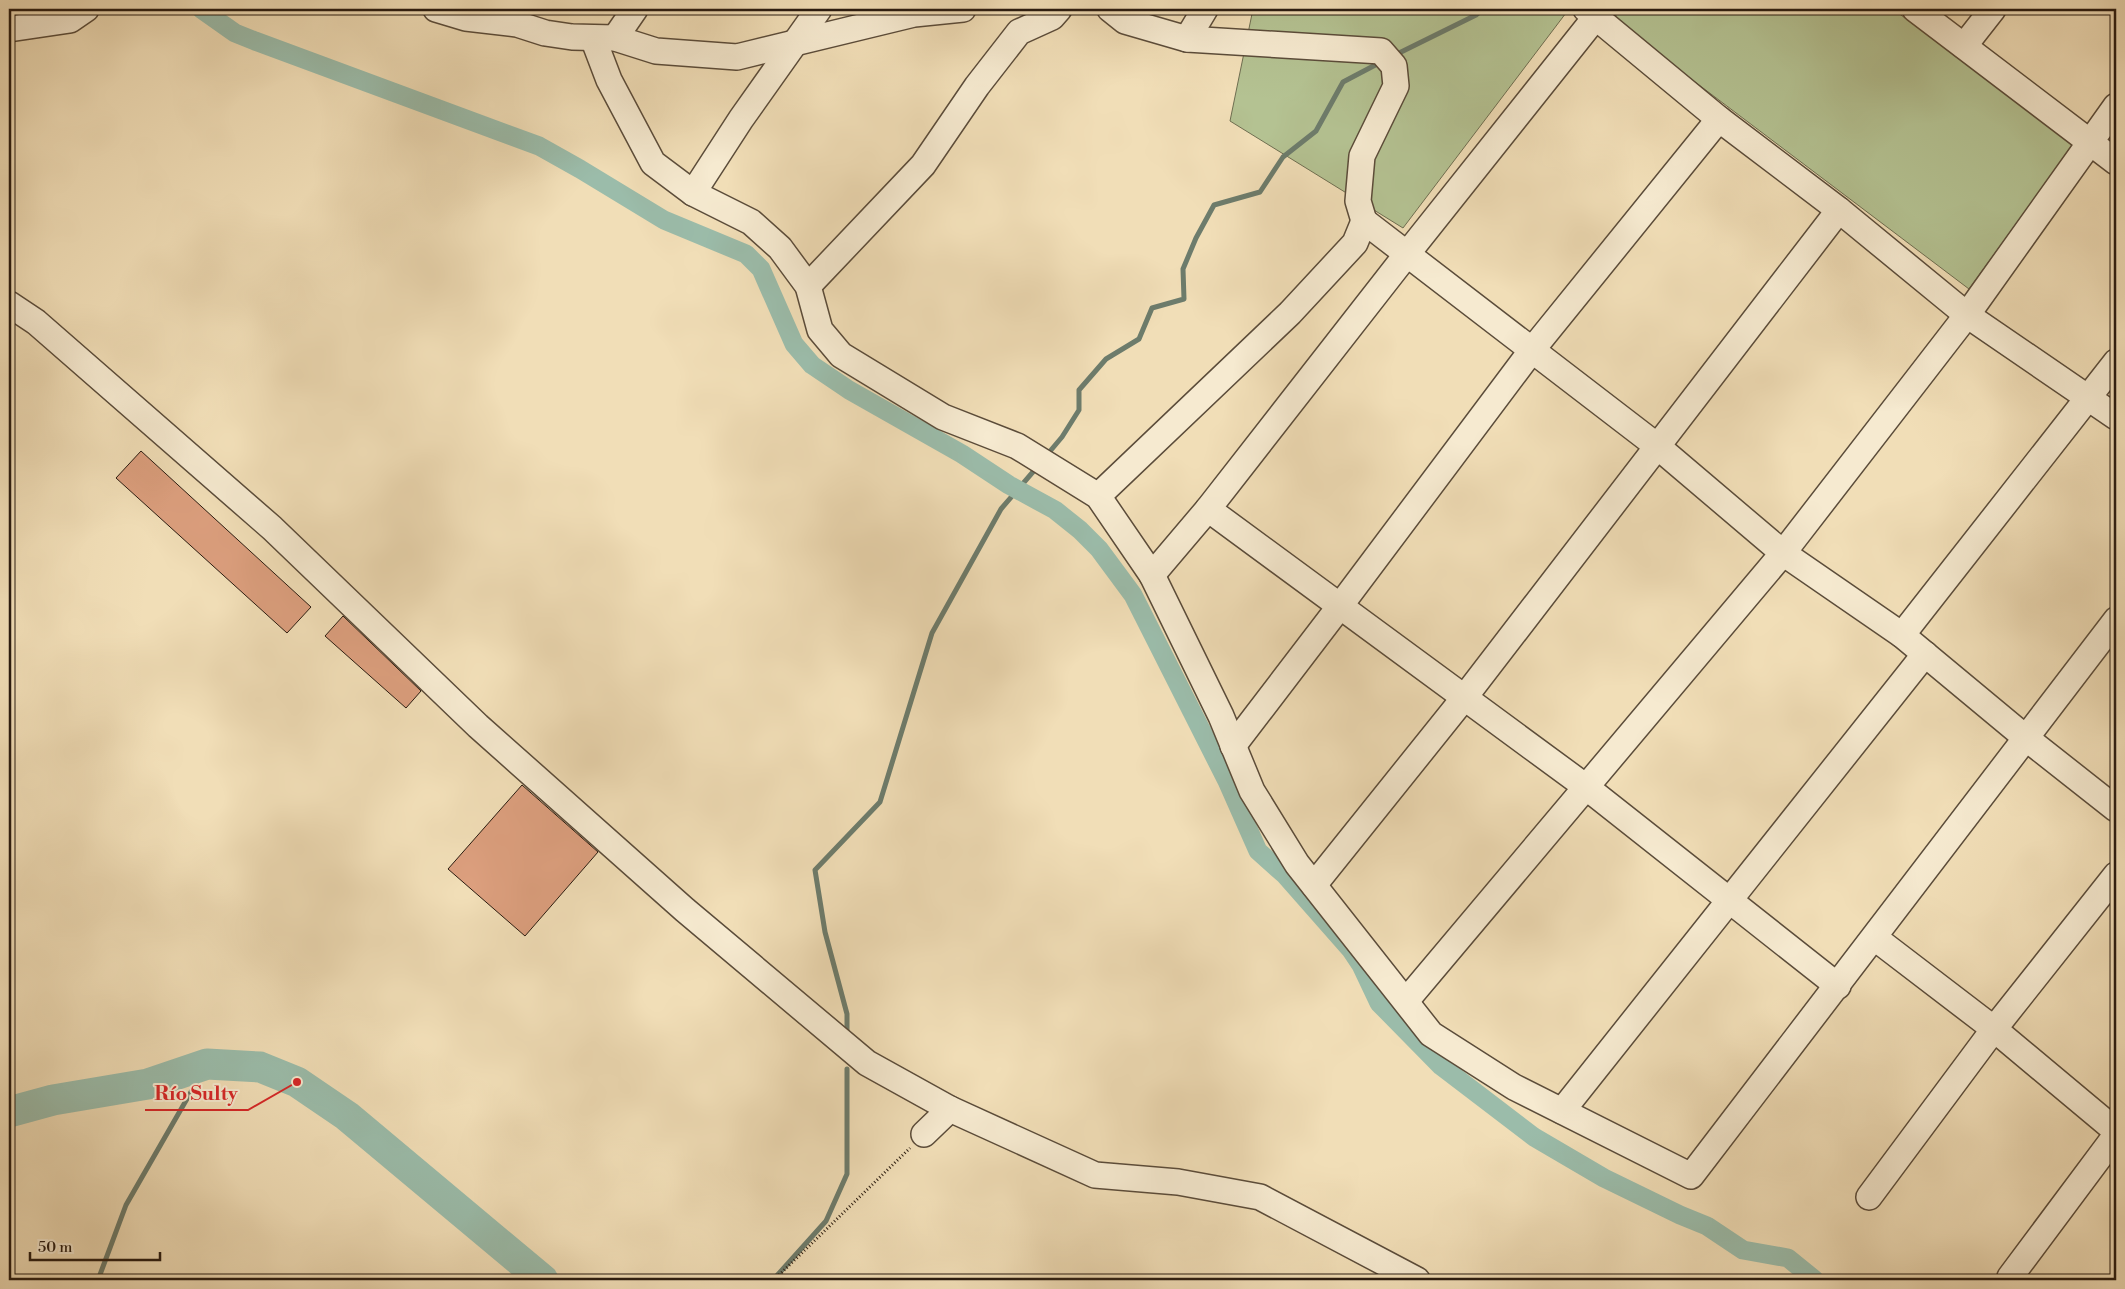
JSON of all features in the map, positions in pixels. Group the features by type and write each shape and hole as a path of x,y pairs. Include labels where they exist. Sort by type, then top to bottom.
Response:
{"street":[{"path":"9,29 70,20 86,9"},
{"path":"436,9 466,18 513,16 544,33 604,38 656,51 737,57 914,14 963,9"},
{"path":"604,38 635,9"},
{"path":"693,193 741,119 819,9"},
{"path":"808,286 923,165 977,86 1019,32 1052,17 1060,9"},
{"path":"1110,9 1125,21 1187,38 1387,58 1396,86 1362,156 1358,201 1364,221 1657,446 1783,552 1902,635 2026,738 2116,809"},
{"path":"1187,38 1205,9"},
{"path":"1915,9 2116,162"},
{"path":"1964,46 1993,9"},
{"path":"1152,575 1208,509 1594,12 1719,119 1839,210 1967,315 2089,396 2116,417"},
{"path":"604,38 609,80 653,163 693,193 750,222 780,248 808,286 820,330 841,355 943,417 1017,446 1098,496 1152,575 1221,716 1252,791 1297,864 1431,1034 1514,1087 1691,1176 1875,938 2116,620"},
{"path":"1406,1001 1783,552 1967,315 2116,106"},
{"path":"1233,746 1532,350 1719,119"},
{"path":"1314,884 1464,698 1839,210"},
{"path":"1098,496 1290,313 1355,243 1364,221"},
{"path":"9,304 36,322 272,528 478,726 685,910 867,1063 950,1108 1094,1175 1178,1182 1260,1197 1418,1280"},
{"path":"1902,635 2116,362"},
{"path":"1208,509 1586,787 1838,986"},
{"path":"1562,1111 1925,654"},
{"path":"1869,1197 1994,1029 2116,875"},
{"path":"1875,938 1994,1029 2116,1131"},
{"path":"924,1134 950,1108"},
{"path":"2010,1277 2116,1135"}],"path":[{"path":"774,1280 924,1134"}],"green space":[{"path":"1253,9 1569,9 1403,228 1230,121"},
{"path":"1620,9 1893,9 2073,145 1969,289 1613,20"}],"building":[{"path":"141,451 311,607 287,633 116,478"},
{"path":"343,616 421,691 406,708 325,636"},
{"path":"522,785 598,852 525,936 448,869"}],"waterway":[{"path":"201,9 235,33 539,146 664,220 746,254 761,269 794,344 812,365 849,390 962,454 1009,485 1055,510 1080,530 1099,549 1133,595 1227,781 1258,851 1285,875 1351,950 1361,965 1379,1003 1441,1066 1534,1137 1604,1178 1707,1226 1743,1250 1788,1258 1815,1280"},
{"path":"1395,55 1476,15 1483,9"},
{"path":"1046,456 1062,437 1079,410 1079,390 1106,359 1139,339 1152,308 1184,299 1183,269 1196,238 1214,205 1260,192 1283,157 1316,131 1343,82 1381,62"},
{"path":"847,1036 847,1014 825,932 815,870 880,802 932,633 1001,509 1038,466"},
{"path":"98,1280 126,1205 207,1064"},
{"path":"9,1112 53,1100 148,1084 207,1064 260,1067 297,1082 347,1116 543,1280"},
{"path":"773,1280 826,1221 847,1174 847,1069"}],"place":[{"name":"Río Sulty","path":"297,1082"}]}
